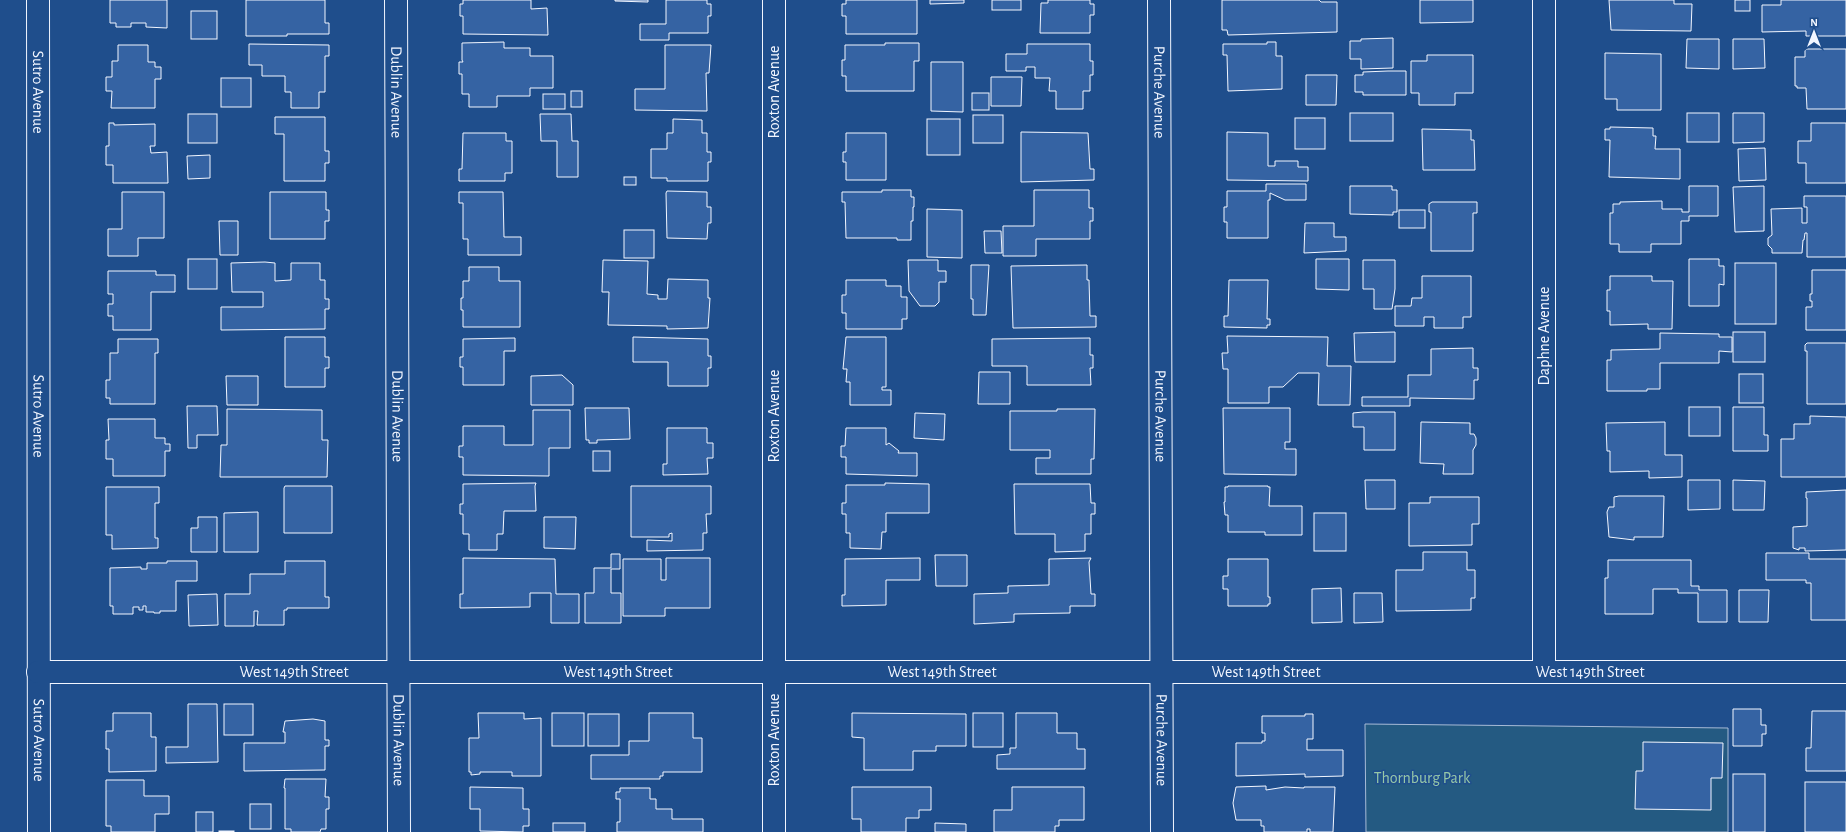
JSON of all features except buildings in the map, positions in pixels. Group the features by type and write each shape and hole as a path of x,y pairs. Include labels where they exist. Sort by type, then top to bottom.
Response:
{"street":[{"name":"Sutro Avenue","path":"38,0 39,832"},
{"name":"Dublin Avenue","path":"396,0 399,832"},
{"name":"Roxton Avenue","path":"774,0 774,832"},
{"name":"Purche Avenue","path":"1159,0 1162,832"},
{"name":"Daphne Avenue","path":"1544,0 1544,672"},
{"name":"West 149th Street","path":"38,672 1846,672"}],"green space":[{"name":"Thornburg Park","path":"1365,724 1728,728 1728,832 1366,832"}]}
